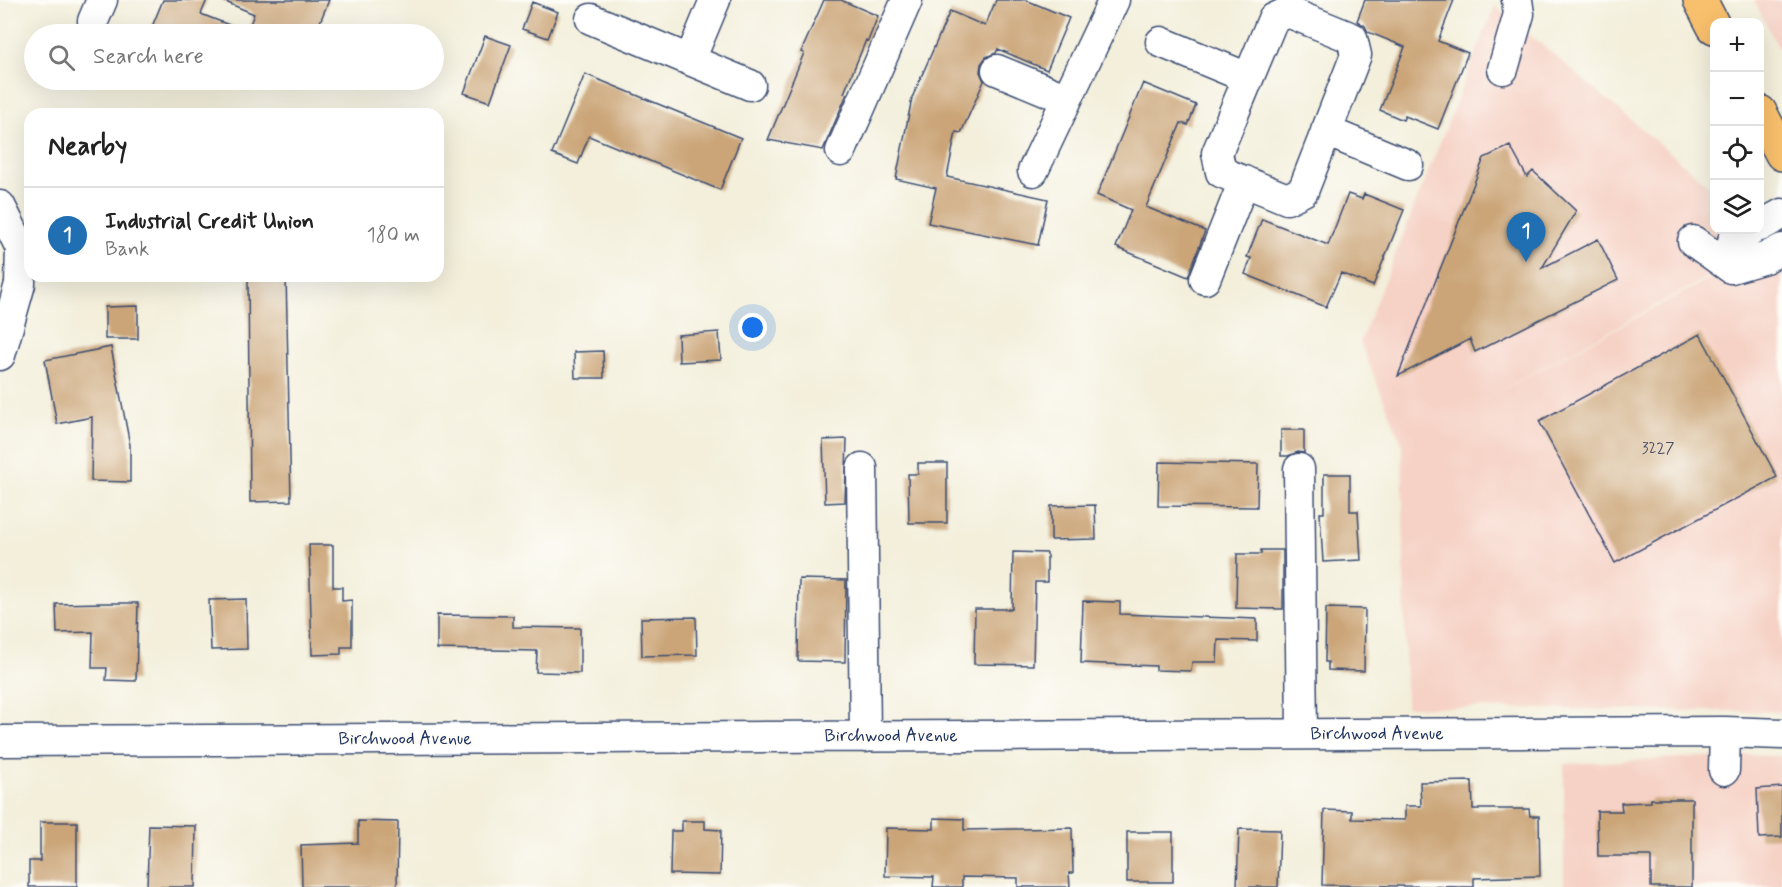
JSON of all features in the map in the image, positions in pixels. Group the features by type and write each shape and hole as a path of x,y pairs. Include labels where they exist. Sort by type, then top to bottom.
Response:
{"main road":[{"path":"1700,0 1710,19"}],"street":[{"path":"690,60 715,0"},
{"path":"841,152 907,0"},
{"path":"1033,171 1114,0"},
{"path":"1503,69 1519,14 1517,0"},
{"path":"1318,11 1352,38 1356,56 1303,190 1287,199 1221,172 1217,153 1273,19 1288,12 1318,11"},
{"path":"591,19 750,85"},
{"path":"1161,42 1248,78"},
{"path":"996,70 1067,99"},
{"path":"1326,131 1408,165"},
{"path":"1205,279 1244,181"},
{"path":"0,206 21,248 20,284 0,355"},
{"path":"1764,224 1782,214"},
{"path":"1731,268 1733,241 1745,234"},
{"path":"1693,241 1731,268"},
{"path":"1731,268 1765,258 1782,249"},
{"path":"862,468 865,736"},
{"path":"1299,469 1302,734"},
{"path":"1724,770 1725,732"},
{"name":"Birchwood Avenue","path":"0,741 1725,732 1782,734"}],"shaded area":[{"path":"1754,0 1782,0 1782,55 1764,18"},
{"path":"1495,5 1710,187 1710,234 1764,234 1764,232 1774,241 1448,419 1777,242 1782,252 1782,712 1406,707 1402,444 1360,342"},
{"path":"1740,755 1782,756 1782,887 1564,887 1564,764"}],"building":[{"path":"163,0 207,0 201,14 227,24 153,24"},
{"path":"221,0 329,0 319,24 250,24 254,14"},
{"path":"824,0 841,0 878,16 844,93 847,94 823,150 768,140 804,53 801,52"},
{"path":"996,0 1026,0 1069,18 1047,70 998,49 996,53 986,57 981,64 980,72 984,81 961,133 956,132 947,177 1048,199 1038,245 928,223 936,188 896,179 912,98 950,11 985,26"},
{"path":"1365,0 1454,0 1438,41 1468,53 1438,129 1405,116 1403,120 1380,110 1405,47 1368,32 1365,26 1357,21"},
{"path":"532,2 558,12 548,38 522,29"},
{"path":"485,36 511,45 490,102 464,93"},
{"path":"585,74 741,138 720,190 589,136 578,164 552,154"},
{"path":"1143,83 1196,105 1188,125 1181,123 1146,207 1205,231 1188,277 1116,247 1131,210 1097,195"},
{"path":"1510,146 1527,177 1533,171 1576,211 1542,268 1598,239 1618,280 1475,352 1470,339 1398,376 1484,158"},
{"path":"1348,194 1362,199 1364,194 1404,210 1373,286 1341,273 1326,307 1245,274 1251,258 1247,257 1262,219 1328,245"},
{"path":"248,282 286,282 291,501 250,502"},
{"path":"138,306 138,339 105,339 105,307"},
{"path":"719,332 721,360 679,362 678,335"},
{"path":"1700,334 1777,477 1615,563 1539,421"},
{"path":"111,347 130,445 130,482 91,481 92,417 57,424 45,360"},
{"path":"603,351 604,378 575,378 574,352"},
{"path":"1281,430 1304,430 1304,453 1281,456"},
{"path":"847,439 845,502 825,503 823,440"},
{"path":"1159,462 1258,464 1257,507 1158,506"},
{"path":"918,463 947,463 947,523 909,523 908,474 918,474"},
{"path":"1324,474 1350,474 1350,511 1358,511 1361,560 1323,562 1320,513 1324,513"},
{"path":"1095,505 1096,539 1051,540 1051,506"},
{"path":"309,545 333,545 333,587 342,587 342,601 352,600 352,647 341,647 341,654 312,655"},
{"path":"1261,550 1283,550 1283,609 1236,608 1237,554 1261,554"},
{"path":"1013,552 1047,553 1047,582 1035,582 1033,665 974,664 975,609 1012,609"},
{"path":"799,579 846,580 845,662 798,661"},
{"path":"246,599 247,649 211,650 209,600"},
{"path":"1083,601 1120,602 1120,614 1257,619 1257,641 1218,640 1217,662 1192,662 1191,671 1156,670 1156,666 1081,663"},
{"path":"138,603 136,681 106,680 107,668 92,668 93,632 57,633 56,604"},
{"path":"1326,608 1365,609 1364,671 1328,670 1328,662 1325,662"},
{"path":"437,615 513,616 513,627 580,628 580,673 536,672 537,651 437,649"},
{"path":"696,617 697,655 642,656 641,618"},
{"path":"1472,781 1473,809 1529,809 1530,816 1539,816 1540,876 1474,878 1474,887 1322,885 1324,810 1352,811 1352,819 1405,820 1405,806 1421,806 1420,782"},
{"path":"1782,787 1782,837 1759,838 1757,789"},
{"path":"1651,799 1692,799 1692,887 1651,887 1651,856 1598,856 1597,811 1622,811 1621,803 1651,802"},
{"path":"934,818 964,819 964,830 1072,828 1073,873 1069,873 1070,887 1018,887 1018,878 962,877 962,887 933,887 934,877 885,876 886,828 934,829"},
{"path":"358,821 398,822 397,887 302,887 301,845 358,843"},
{"path":"682,821 705,821 705,829 721,830 720,875 670,874 671,831 682,831"},
{"path":"40,822 77,822 77,887 29,887 29,861 40,861"},
{"path":"149,825 196,826 195,887 147,887"},
{"path":"1239,829 1280,830 1278,887 1237,887"},
{"path":"1127,832 1173,832 1173,882 1127,882"}],"place":[{"name":"Industrial Credit Union","path":"1526,262"}]}
